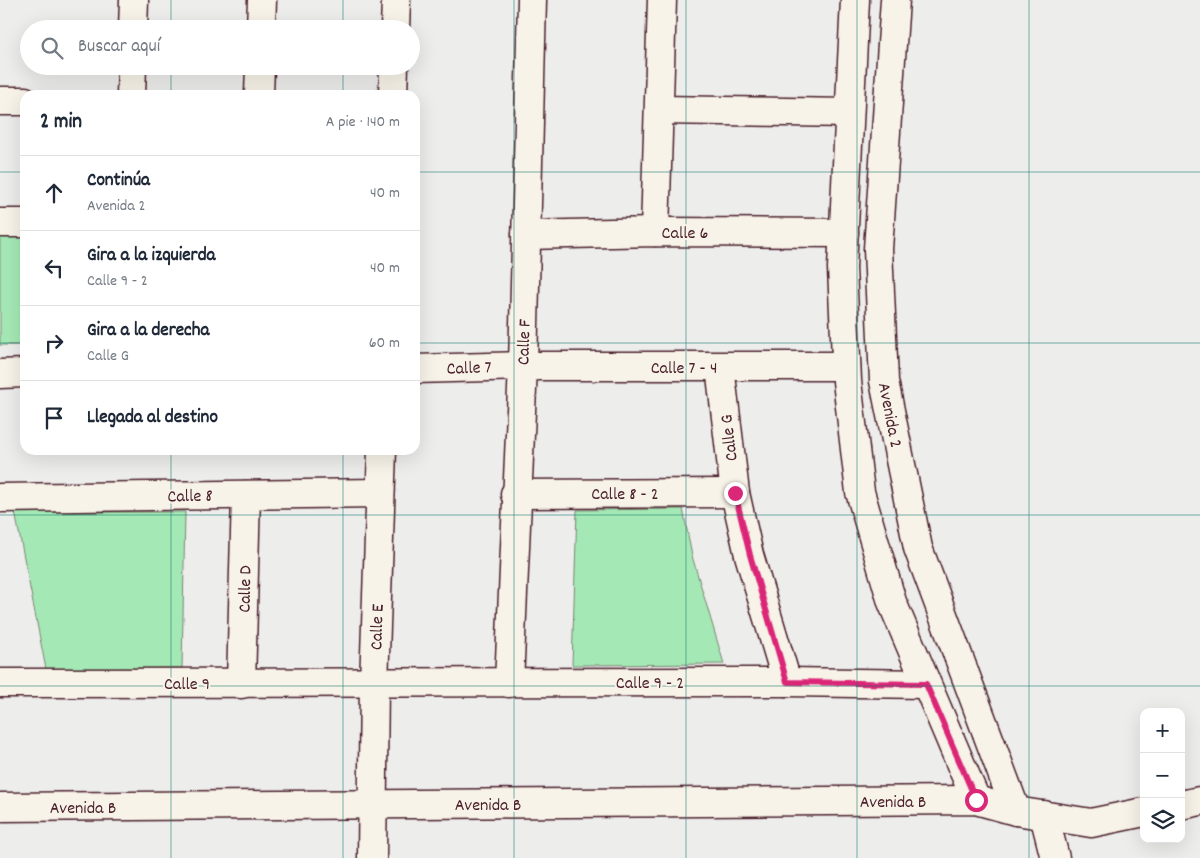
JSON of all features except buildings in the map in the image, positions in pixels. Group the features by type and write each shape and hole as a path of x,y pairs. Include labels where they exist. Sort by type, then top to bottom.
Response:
{"street":[{"path":"133,20 134,0"},
{"path":"262,0 262,20"},
{"path":"395,20 396,0"},
{"name":"Calle F","path":"509,683 523,366 532,0"},
{"path":"655,232 662,0"},
{"path":"855,0 844,233 846,366 860,492 892,602 976,800"},
{"name":"Avenida 2","path":"895,0 878,249 884,381 918,548 1016,811"},
{"path":"131,90 132,75"},
{"path":"259,90 260,75"},
{"path":"393,90 394,75"},
{"path":"0,100 20,101"},
{"path":"660,110 849,114"},
{"path":"0,223 20,223"},
{"name":"Calle 6","path":"526,235 655,232 844,233"},
{"name":"Calle 7 - 4","path":"523,366 846,366"},
{"name":"Calle 7","path":"420,369 523,366"},
{"name":"Calle G","path":"720,367 735,493 750,555 787,682"},
{"path":"0,374 20,374"},
{"name":"Calle E","path":"372,858 374,684 382,455"},
{"name":"Calle 8","path":"0,498 380,493"},
{"name":"Calle 8 - 2","path":"516,494 735,493"},
{"name":"Calle D","path":"241,684 246,495"},
{"name":"Calle 9 - 2","path":"374,684 787,682 926,684"},
{"name":"Calle 9","path":"0,683 374,684"},
{"name":"Avenida B","path":"0,807 976,800 1016,811 1091,822 1140,813"},
{"path":"1185,804 1200,801"},
{"path":"1044,815 1055,858"}],"green space":[{"path":"0,236 20,236 20,345 0,345"},
{"path":"683,509 692,556 724,664 572,665 577,510"},
{"path":"15,512 185,512 182,668 46,669"}],"route":[{"path":"735,493 750,555 787,682 926,684 976,800"}]}
